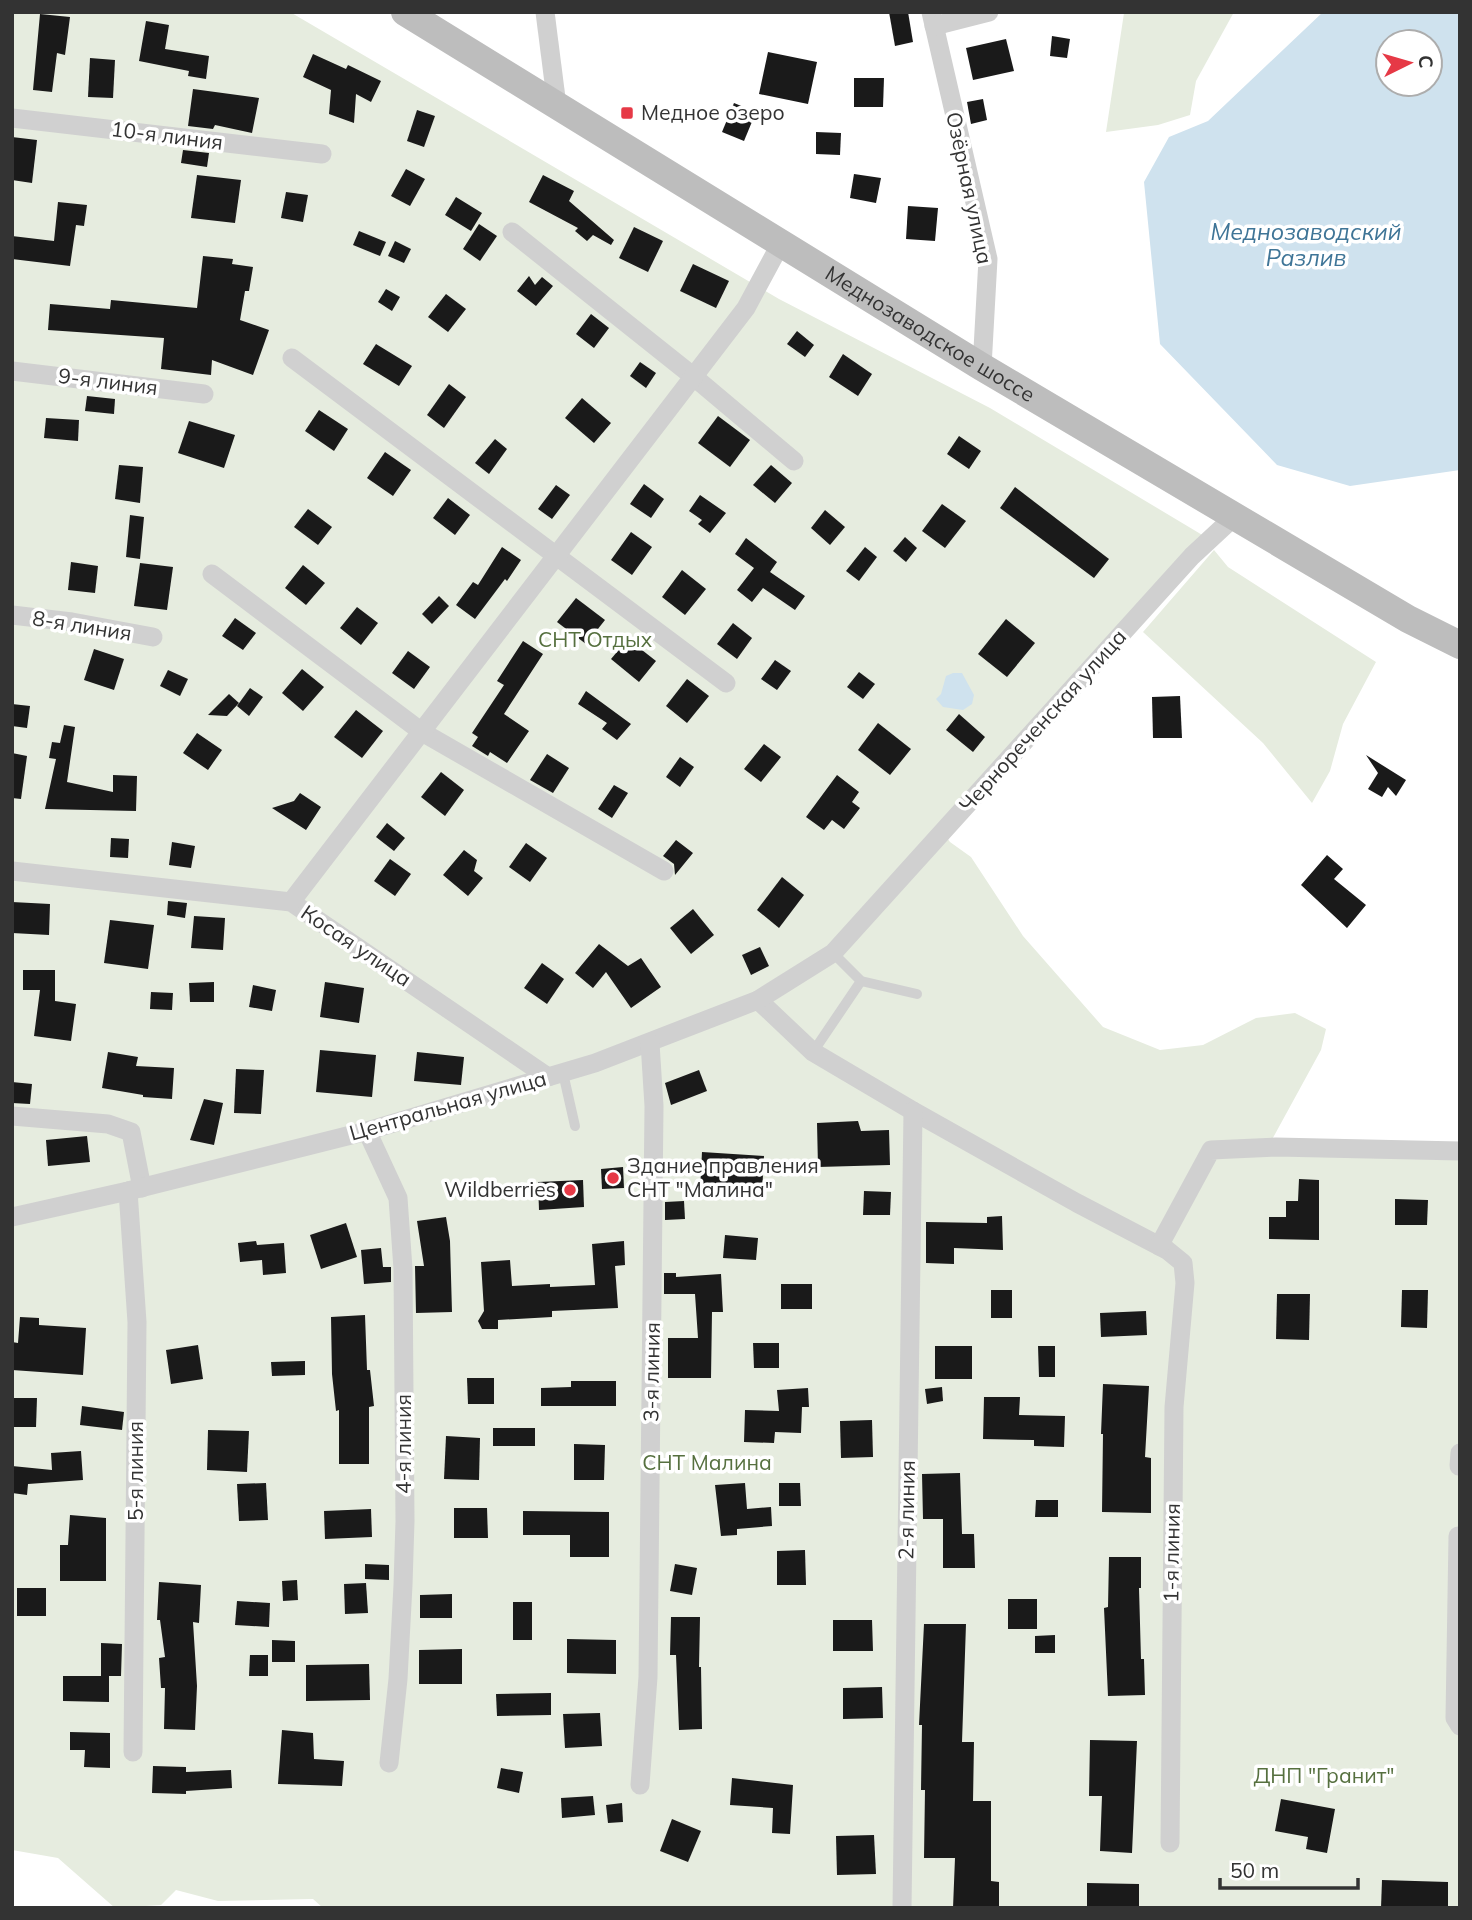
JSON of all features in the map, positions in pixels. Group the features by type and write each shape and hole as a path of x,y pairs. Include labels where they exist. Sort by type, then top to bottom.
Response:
{"main road":[{"name":"Меднозаводское шоссе","path":"405,12 982,367 1408,619 1460,645"}],"street":[{"path":"545,12 557,106"},
{"path":"933,19 989,12"},
{"name":"Озёрная улица","path":"933,19 988,259 982,367"},
{"name":"10-я линия","path":"12,118 322,154"},
{"path":"512,232 694,377 794,461"},
{"path":"291,902 747,308 781,243"},
{"path":"292,358 726,683"},
{"name":"9-я линия","path":"12,371 204,394"},
{"name":"Чернореченская улица","path":"856,928 1192,556 1234,517"},
{"path":"212,574 422,732 664,871"},
{"name":"8-я линия","path":"12,615 72,622 153,637"},
{"name":"Косая улица","path":"12,871 291,902 556,1075"},
{"name":"Центральная улица","path":"12,1217 135,1190 367,1131 556,1075 650,1043 758,1000 833,953 856,928"},
{"path":"758,1000 813,1052 913,1111 1159,1246 1211,1150 1288,1147 1460,1151"},
{"name":"3-я линия","path":"640,1785 648,1676 654,1118 650,1043"},
{"name":"2-я линия","path":"902,1908 913,1111"},
{"name":"5-я линия","path":"12,1116 108,1124 131,1132 135,1190 137,1322 133,1752"},
{"name":"4-я линия","path":"367,1131 398,1198 403,1269 404,1546 398,1679 389,1763"},
{"name":"1-я линия","path":"1159,1246 1183,1263 1185,1283 1174,1407 1170,1843"},
{"path":"1459,1466 1460,1453"},
{"path":"1458,1536 1455,1718 1460,1726"}],"lane":[{"path":"833,953 861,981 917,994"},
{"path":"813,1052 861,981"},
{"path":"556,1075 575,1126"}],"green space":[{"path":"12,12 290,12 779,299 990,408 1209,539 943,832 950,842 971,857 1023,936 1103,1027 1160,1050 1203,1045 1256,1018 1295,1013 1326,1029 1321,1050 1268,1147 1460,1151 1460,1908 323,1908 313,1899 218,1901 176,1890 161,1905 115,1908 58,1858 12,1850"},
{"path":"1234,12 1196,81 1190,115 1158,125 1106,132 1124,13"},
{"path":"1214,550 1228,567 1376,662 1343,724 1330,771 1312,803 1263,743 1143,632"}],"water":[{"name":"Меднозаводский Разлив","path":"1323,12 1460,12 1460,470 1350,486 1277,465 1160,344 1144,182 1169,137 1208,121"},
{"path":"962,673 974,695 972,704 963,710 943,707 936,699 941,694 946,676"}],"building":[{"path":"889,12 908,12 913,42 895,46"},
{"path":"40,14 70,17 65,55 57,53 52,92 33,90"},
{"path":"146,21 169,25 165,49 209,56 206,79 188,76 189,71 139,61"},
{"path":"1052,36 1070,39 1067,58 1050,56"},
{"path":"1006,39 1014,71 973,80 966,48"},
{"path":"768,52 817,62 808,104 759,94"},
{"path":"313,54 346,69 348,65 381,81 371,102 356,94 354,123 329,114 331,90 303,77"},
{"path":"90,58 115,60 113,98 88,97"},
{"path":"854,78 884,78 883,107 854,107"},
{"path":"193,89 259,98 252,133 215,125 213,129 188,126"},
{"path":"983,99 987,120 971,124 967,102"},
{"path":"734,103 756,112 744,141 722,132"},
{"path":"417,110 435,116 424,147 407,141"},
{"path":"816,132 841,133 840,155 816,154"},
{"path":"12,137 37,140 32,183 12,180"},
{"path":"183,150 209,153 207,167 181,163"},
{"path":"406,169 425,179 410,206 391,196"},
{"path":"854,174 881,178 876,203 850,198"},
{"path":"197,175 241,180 235,223 191,218"},
{"path":"543,175 574,191 569,201 614,240 611,245 593,235 587,241 575,231 578,228 529,202"},
{"path":"286,192 308,195 303,222 281,218"},
{"path":"456,197 482,213 471,231 445,215"},
{"path":"58,202 87,205 84,226 76,225 70,266 12,259 12,236 54,241"},
{"path":"908,206 938,208 935,241 906,239"},
{"path":"479,224 497,236 480,261 463,249"},
{"path":"634,227 663,241 648,272 619,258"},
{"path":"359,231 386,242 380,256 353,245"},
{"path":"395,241 411,249 404,263 388,256"},
{"path":"203,256 233,259 232,264 253,267 240,320 269,330 253,375 212,360 211,375 161,369 164,338 48,330 50,304 110,309 111,300 197,308"},
{"path":"693,264 729,281 716,308 680,291"},
{"path":"529,276 535,285 542,277 553,286 536,306 517,291"},
{"path":"386,289 400,297 392,311 378,302"},
{"path":"446,294 466,309 448,332 428,317"},
{"path":"591,314 609,328 594,348 576,334"},
{"path":"797,331 814,345 805,357 787,344"},
{"path":"376,344 412,366 399,386 363,364"},
{"path":"843,354 872,374 858,396 829,377"},
{"path":"640,362 656,373 646,388 630,376"},
{"path":"449,384 466,397 444,428 427,415"},
{"path":"87,396 115,399 114,414 85,411"},
{"path":"582,398 611,423 594,443 565,418"},
{"path":"319,410 348,429 334,451 305,431"},
{"path":"718,416 750,440 730,467 698,443"},
{"path":"46,418 79,420 78,441 44,438"},
{"path":"189,421 235,435 224,468 178,453"},
{"path":"959,436 981,451 969,469 947,454"},
{"path":"495,439 507,449 489,474 475,463"},
{"path":"385,452 411,470 393,496 367,478"},
{"path":"119,465 143,467 140,503 115,499"},
{"path":"771,465 792,483 775,503 753,485"},
{"path":"644,484 664,499 651,518 630,504"},
{"path":"556,485 570,495 552,519 538,509"},
{"path":"1015,487 1109,559 1094,578 1000,508"},
{"path":"700,495 726,513 710,533 698,524 702,520 689,511"},
{"path":"448,498 470,515 455,535 433,518"},
{"path":"942,504 966,521 945,548 922,531"},
{"path":"308,509 332,527 318,545 294,527"},
{"path":"825,510 845,527 830,545 811,528"},
{"path":"130,515 144,517 140,559 126,557"},
{"path":"631,532 652,547 632,575 611,560"},
{"path":"905,537 917,548 906,562 893,551"},
{"path":"746,538 777,562 770,572 805,596 795,610 763,588 752,602 737,590 754,568 735,554"},
{"path":"502,547 521,560 475,619 456,605 473,582 478,585"},
{"path":"865,547 877,557 859,581 846,571"},
{"path":"71,562 98,566 95,593 68,590"},
{"path":"140,563 173,567 167,610 134,606"},
{"path":"303,565 325,583 306,605 285,588"},
{"path":"682,570 706,589 685,615 662,597"},
{"path":"439,596 449,606 432,624 422,614"},
{"path":"576,598 605,620 586,644 557,622"},
{"path":"357,607 378,623 361,645 340,628"},
{"path":"235,618 256,633 243,650 222,636"},
{"path":"1006,619 1035,643 1007,677 978,654"},
{"path":"733,623 752,638 737,659 717,644"},
{"path":"628,639 656,661 639,682 611,659"},
{"path":"523,641 543,654 504,714 529,731 507,763 490,752 488,756 472,746 478,737 472,733 504,685 497,681"},
{"path":"94,649 124,659 114,690 84,680"},
{"path":"408,651 430,667 414,689 392,673"},
{"path":"775,660 791,671 777,690 761,679"},
{"path":"302,669 324,687 303,711 282,693"},
{"path":"168,670 188,679 180,696 160,686"},
{"path":"859,672 875,684 863,699 847,687"},
{"path":"687,679 709,696 687,723 666,706"},
{"path":"250,688 263,697 249,716 237,706"},
{"path":"586,691 631,724 617,740 602,729 607,723 578,704"},
{"path":"229,694 239,703 227,716 208,715"},
{"path":"1180,696 1182,738 1153,738 1152,697"},
{"path":"12,704 30,706 27,728 12,726"},
{"path":"356,710 383,731 362,758 334,737"},
{"path":"959,714 985,737 973,752 946,730"},
{"path":"878,723 911,749 890,775 858,750"},
{"path":"64,725 75,727 67,782 113,792 113,775 137,776 136,811 45,809 56,759 49,758 52,742 60,743"},
{"path":"197,733 222,750 208,770 183,753"},
{"path":"764,744 781,757 761,782 744,769"},
{"path":"12,753 27,756 21,799 12,798"},
{"path":"547,754 569,768 553,793 530,780"},
{"path":"1366,755 1406,780 1396,796 1388,787 1382,797 1368,789 1378,773"},
{"path":"680,757 694,767 680,787 666,777"},
{"path":"441,772 464,790 445,816 421,797"},
{"path":"837,775 859,792 852,802 860,808 844,829 832,820 824,830 806,817"},
{"path":"614,785 628,793 612,818 598,809"},
{"path":"300,793 321,807 306,830 272,808 294,801"},
{"path":"387,823 405,838 394,851 376,837"},
{"path":"111,838 129,839 128,858 110,857"},
{"path":"676,840 693,853 675,875 674,864 663,856"},
{"path":"172,842 195,846 191,868 169,865"},
{"path":"526,843 547,858 530,882 509,867"},
{"path":"464,850 477,860 474,871 483,878 468,896 443,875"},
{"path":"1327,855 1343,869 1334,879 1366,905 1347,928 1301,885"},
{"path":"390,859 411,874 395,896 374,881"},
{"path":"782,877 804,895 779,928 757,910"},
{"path":"168,901 187,903 185,918 167,915"},
{"path":"12,902 50,904 49,935 12,933"},
{"path":"693,909 714,935 691,954 670,928"},
{"path":"194,916 225,918 223,950 191,948"},
{"path":"110,920 154,925 148,969 104,963"},
{"path":"599,944 628,966 641,958 661,987 631,1008 606,972 593,988 575,973"},
{"path":"760,947 769,966 751,975 742,955"},
{"path":"542,963 564,979 547,1004 524,988"},
{"path":"23,970 55,970 55,1001 76,1004 71,1041 34,1036 40,990 23,990"},
{"path":"214,982 214,1002 190,1002 189,983"},
{"path":"325,982 364,988 359,1023 320,1017"},
{"path":"253,985 276,990 272,1011 249,1007"},
{"path":"151,992 173,993 172,1010 150,1009"},
{"path":"320,1050 376,1055 372,1097 316,1092"},
{"path":"108,1052 138,1057 136,1066 174,1068 172,1099 143,1097 102,1088"},
{"path":"417,1052 464,1057 461,1085 414,1081"},
{"path":"236,1069 264,1070 261,1114 234,1113"},
{"path":"699,1070 707,1091 671,1105 665,1083"},
{"path":"12,1082 32,1084 30,1104 12,1103"},
{"path":"204,1099 223,1103 214,1145 190,1140"},
{"path":"858,1121 861,1131 889,1130 890,1165 818,1167 817,1123"},
{"path":"87,1136 90,1162 48,1166 46,1140"},
{"path":"702,1152 764,1156 762,1193 700,1190"},
{"name":"Здание правления СНТ \"Малина\"","path":"623,1167 624,1188 602,1189 601,1169"},
{"path":"1299,1179 1319,1180 1319,1240 1269,1239 1269,1217 1286,1217 1286,1201 1298,1201"},
{"path":"583,1180 584,1207 539,1210 538,1182"},
{"path":"864,1191 891,1192 890,1215 863,1215"},
{"path":"1395,1199 1428,1200 1427,1225 1395,1225"},
{"path":"684,1201 685,1219 665,1220 665,1202"},
{"path":"1002,1216 1003,1250 954,1248 954,1264 926,1263 926,1222 987,1223 987,1217"},
{"path":"446,1217 450,1241 452,1312 416,1313 415,1266 424,1266 417,1221"},
{"path":"346,1223 357,1257 321,1269 310,1235"},
{"path":"725,1235 758,1238 756,1260 723,1258"},
{"path":"256,1241 257,1245 284,1243 286,1273 263,1275 262,1260 240,1262 238,1243"},
{"path":"624,1241 625,1265 615,1266 618,1308 552,1311 552,1317 498,1320 498,1329 482,1329 478,1321 484,1311 481,1262 510,1260 512,1286 595,1285 592,1244"},
{"path":"381,1248 383,1267 391,1267 391,1282 364,1284 361,1250"},
{"path":"664,1273 676,1273 676,1277 721,1274 723,1312 712,1312 711,1378 668,1378 668,1338 698,1338 695,1294 664,1294"},
{"path":"781,1284 812,1284 812,1309 781,1309"},
{"path":"991,1290 1012,1290 1012,1318 991,1318"},
{"path":"1402,1290 1428,1290 1427,1328 1401,1327"},
{"path":"1277,1294 1310,1294 1309,1340 1276,1339"},
{"path":"1146,1311 1147,1335 1101,1337 1100,1313"},
{"path":"365,1315 367,1370 370,1370 374,1406 369,1407 369,1464 339,1464 339,1410 336,1411 332,1374 331,1317"},
{"path":"20,1317 39,1318 39,1325 86,1328 83,1375 12,1370 12,1342 18,1343"},
{"path":"753,1343 779,1343 779,1368 754,1368"},
{"path":"198,1345 203,1379 171,1384 166,1350"},
{"path":"935,1346 972,1346 972,1379 935,1379"},
{"path":"1038,1346 1055,1346 1055,1377 1039,1377"},
{"path":"305,1361 305,1375 272,1376 271,1362"},
{"path":"467,1378 494,1378 494,1404 468,1404"},
{"path":"571,1381 616,1381 616,1406 541,1406 541,1388 571,1387"},
{"path":"1103,1384 1149,1386 1145,1457 1151,1458 1151,1513 1102,1512"},
{"path":"942,1387 943,1401 927,1404 925,1389"},
{"path":"808,1388 809,1407 802,1407 801,1433 775,1432 774,1443 744,1442 745,1410 779,1411 777,1390"},
{"path":"984,1397 1020,1397 1019,1415 1065,1416 1064,1447 1034,1446 1034,1440 983,1439"},
{"path":"12,1398 37,1398 36,1427 12,1427"},
{"path":"82,1406 124,1412 122,1430 80,1425"},
{"path":"872,1420 873,1457 841,1458 840,1421"},
{"path":"493,1428 535,1428 535,1446 493,1446"},
{"path":"208,1430 249,1431 247,1472 207,1470"},
{"path":"446,1436 480,1438 479,1480 444,1479"},
{"path":"574,1444 605,1445 604,1480 574,1480"},
{"path":"81,1451 83,1480 28,1484 27,1495 12,1493 12,1466 52,1470 51,1453"},
{"path":"960,1473 962,1534 974,1534 975,1568 943,1568 943,1519 923,1519 922,1474"},
{"path":"266,1483 268,1520 239,1521 237,1484"},
{"path":"745,1483 747,1509 771,1507 772,1526 737,1529 737,1535 721,1536 715,1485"},
{"path":"779,1483 800,1483 801,1506 779,1506"},
{"path":"1036,1500 1058,1500 1058,1517 1035,1517"},
{"path":"454,1508 487,1508 488,1538 454,1538"},
{"path":"371,1509 372,1537 325,1539 324,1511"},
{"path":"523,1511 609,1512 609,1557 570,1557 570,1535 523,1535"},
{"path":"70,1515 106,1518 106,1581 60,1581 60,1545 68,1545"},
{"path":"805,1550 806,1585 777,1585 777,1551"},
{"path":"1109,1557 1141,1557 1141,1659 1144,1659 1145,1695 1108,1696 1104,1608 1108,1607"},
{"path":"365,1564 389,1565 389,1580 365,1579"},
{"path":"675,1564 697,1568 692,1595 670,1591"},
{"path":"297,1580 298,1600 283,1601 282,1581"},
{"path":"159,1582 201,1585 199,1623 193,1622 197,1686 195,1730 164,1729 165,1688 161,1688 159,1658 165,1657 160,1620 157,1620"},
{"path":"366,1583 368,1613 345,1614 344,1584"},
{"path":"17,1588 46,1588 46,1616 17,1616"},
{"path":"452,1594 452,1618 420,1618 420,1595"},
{"path":"1008,1599 1037,1599 1037,1629 1008,1629"},
{"path":"237,1601 270,1603 269,1627 235,1625"},
{"path":"513,1602 532,1602 532,1640 513,1640"},
{"path":"671,1617 700,1617 702,1729 679,1730 676,1655 670,1655"},
{"path":"833,1620 872,1620 873,1651 833,1651"},
{"path":"924,1624 966,1624 962,1742 974,1742 973,1801 991,1801 991,1881 999,1882 999,1908 953,1908 955,1858 924,1858 925,1790 921,1790 922,1725 919,1725"},
{"path":"1055,1635 1055,1653 1035,1653 1035,1636"},
{"path":"567,1639 616,1640 616,1674 567,1673"},
{"path":"272,1640 295,1641 295,1662 272,1662"},
{"path":"101,1643 122,1644 121,1676 109,1676 109,1702 63,1701 63,1676 101,1676"},
{"path":"462,1649 462,1684 419,1684 419,1650"},
{"path":"250,1655 268,1655 268,1676 249,1676"},
{"path":"369,1664 370,1700 306,1701 306,1665"},
{"path":"882,1687 883,1718 843,1719 843,1688"},
{"path":"551,1693 551,1715 497,1716 496,1694"},
{"path":"600,1713 602,1746 565,1748 563,1714"},
{"path":"282,1730 313,1733 314,1759 344,1761 342,1786 278,1784"},
{"path":"70,1732 110,1733 110,1768 84,1767 85,1750 70,1750"},
{"path":"1090,1740 1137,1741 1132,1853 1100,1851 1102,1796 1089,1796"},
{"path":"153,1766 186,1767 186,1772 231,1770 232,1788 186,1791 186,1794 152,1793"},
{"path":"501,1768 523,1772 519,1793 497,1788"},
{"path":"732,1778 793,1785 790,1834 772,1833 773,1808 730,1805"},
{"path":"593,1796 595,1815 562,1818 561,1798"},
{"path":"1281,1799 1335,1809 1327,1853 1306,1849 1308,1837 1275,1831"},
{"path":"622,1803 623,1822 608,1823 606,1805"},
{"path":"672,1819 701,1831 688,1862 660,1851"},
{"path":"874,1835 876,1874 837,1875 836,1836"},
{"path":"1382,1880 1448,1882 1448,1908 1381,1908"},
{"path":"1087,1883 1139,1884 1139,1908 1087,1908"}],"place":[{"name":"Медное озеро","path":"627,113"},
{"name":"Здание правления СНТ \"Малина\"","path":"613,1178"},
{"name":"Wildberries","path":"570,1190"}],"park label":[{"name":"СНТ Отдых","path":"595,640"},
{"name":"СНТ Малина","path":"707,1463"},
{"name":"ДНП \"Гранит\"","path":"1324,1776"}]}
